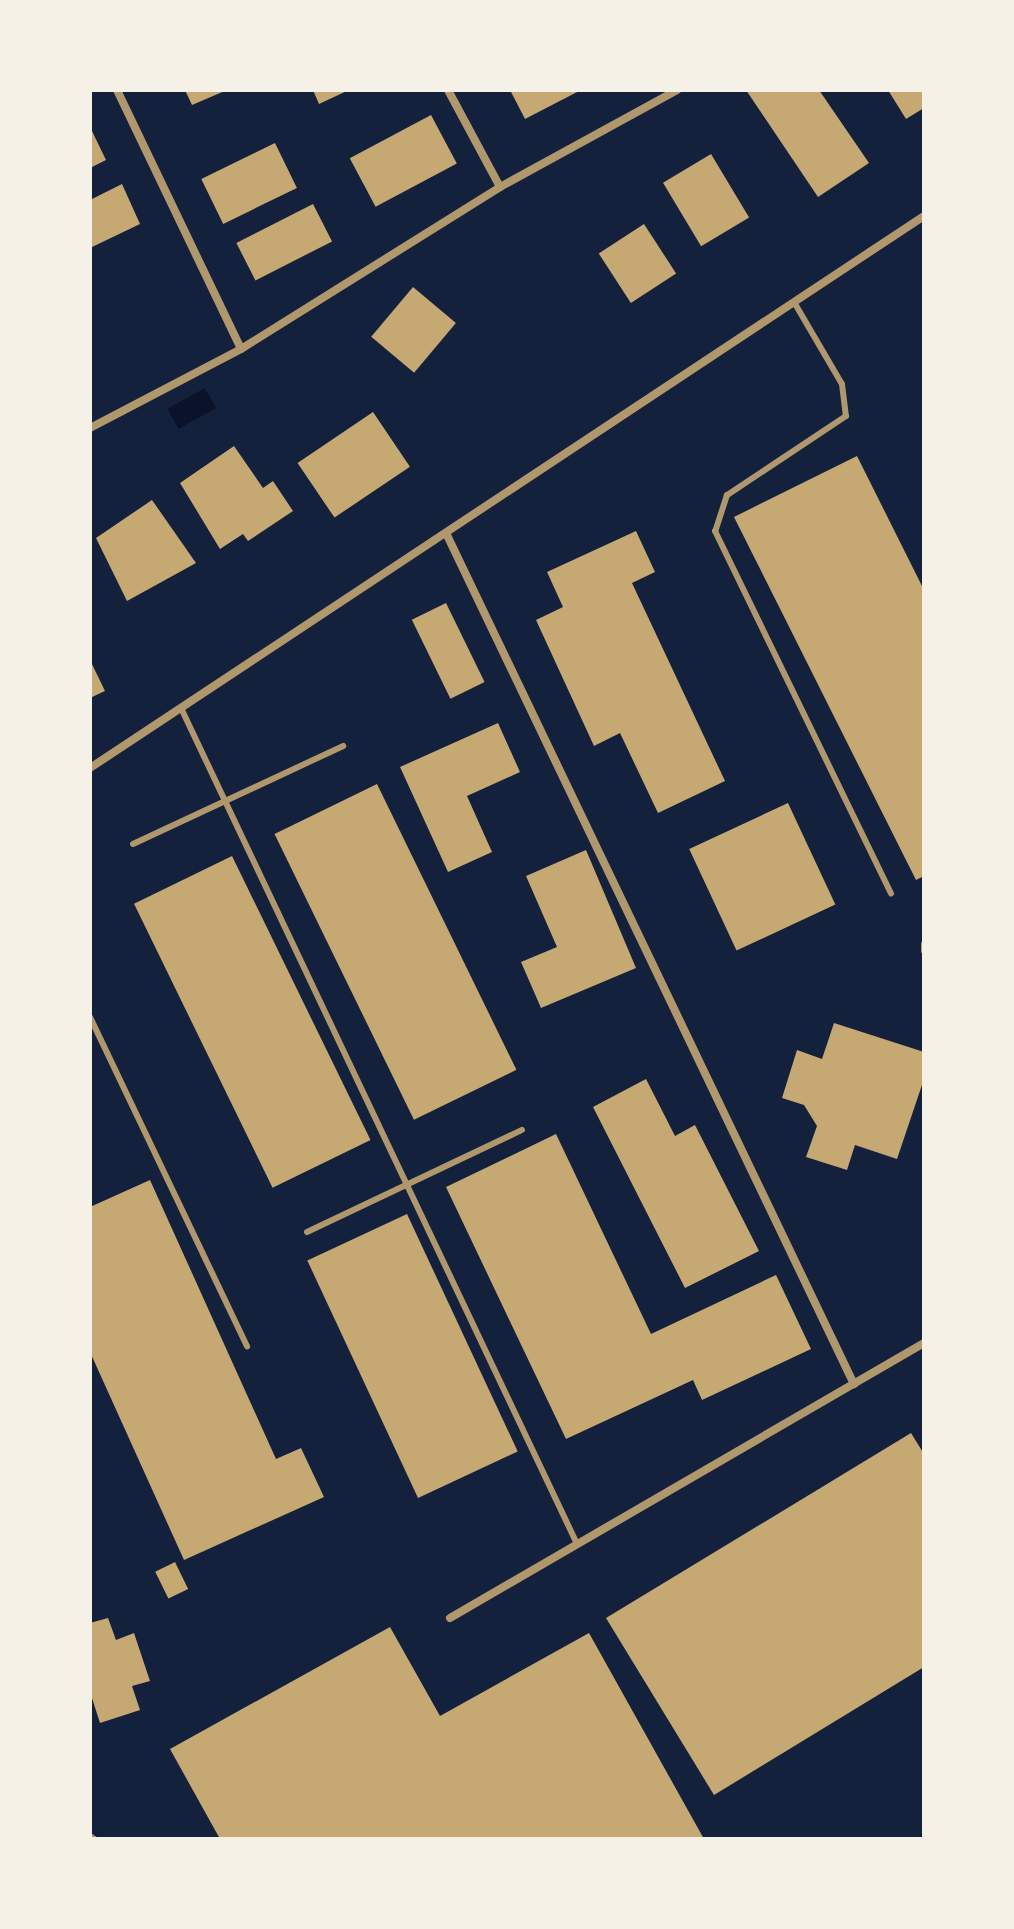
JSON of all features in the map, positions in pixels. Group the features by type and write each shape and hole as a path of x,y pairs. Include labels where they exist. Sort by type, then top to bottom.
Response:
{"street":[{"path":"117,90 241,349"},
{"path":"448,90 500,187"},
{"path":"90,428 241,349 500,187 677,90"},
{"path":"90,768 924,216"},
{"path":"446,533 854,1384"},
{"path":"450,1618 924,1343"}],"lane":[{"path":"794,302 842,384 846,416 727,495 715,531 891,893"},
{"path":"181,708 577,1544"},
{"path":"133,844 343,746"},
{"path":"924,944 924,951"},
{"path":"90,1017 247,1346"},
{"path":"307,1232 522,1130"}],"water":[{"path":"205,388 216,408 179,429 167,409"}],"building":[{"path":"185,90 227,90 192,105"},
{"path":"313,90 349,90 319,104"},
{"path":"510,90 581,90 525,119"},
{"path":"746,90 819,90 869,163 818,197"},
{"path":"888,90 924,90 924,108 906,119"},
{"path":"431,115 457,164 376,207 350,158"},
{"path":"90,127 106,160 90,168"},
{"path":"275,143 297,188 223,224 201,179"},
{"path":"711,154 749,217 701,246 663,183"},
{"path":"122,184 140,224 90,248 90,200"},
{"path":"313,204 332,241 255,280 236,243"},
{"path":"644,224 676,273 631,303 599,253"},
{"path":"413,287 456,323 414,373 371,337"},
{"path":"373,412 410,467 334,518 298,463"},
{"path":"234,446 263,488 273,481 293,511 248,541 243,534 220,549 180,483"},
{"path":"857,456 924,590 924,876 916,880 734,517"},
{"path":"152,500 196,563 127,601 96,538"},
{"path":"636,531 655,572 632,583 725,781 658,813 620,733 594,746 536,620 563,607 547,572"},
{"path":"446,603 485,682 450,699 412,620"},
{"path":"90,660 105,691 90,698"},
{"path":"498,723 520,772 467,796 492,852 448,872 400,767"},
{"path":"377,784 516,1070 414,1120 275,834"},
{"path":"788,803 835,905 737,951 689,849"},
{"path":"586,850 636,968 541,1008 521,962 557,947 526,876"},
{"path":"232,856 371,1140 273,1188 134,904"},
{"path":"834,1023 924,1052 924,1079 897,1159 855,1145 847,1170 806,1157 817,1126 804,1105 782,1098 797,1050 822,1059"},
{"path":"646,1079 675,1136 695,1125 759,1251 685,1288 593,1107"},
{"path":"556,1134 651,1334 776,1275 811,1349 702,1400 693,1380 566,1439 446,1187"},
{"path":"150,1180 276,1459 301,1448 324,1497 184,1560 90,1352 90,1207"},
{"path":"407,1214 518,1451 418,1498 307,1260"},
{"path":"911,1433 924,1454 924,1667 714,1795 606,1618"},
{"path":"175,1562 188,1589 168,1599 155,1572"},
{"path":"108,1618 116,1640 134,1633 150,1681 132,1686 140,1710 100,1723 90,1692 90,1623"},
{"path":"390,1627 440,1716 589,1633 704,1839 220,1839 170,1749"}]}
